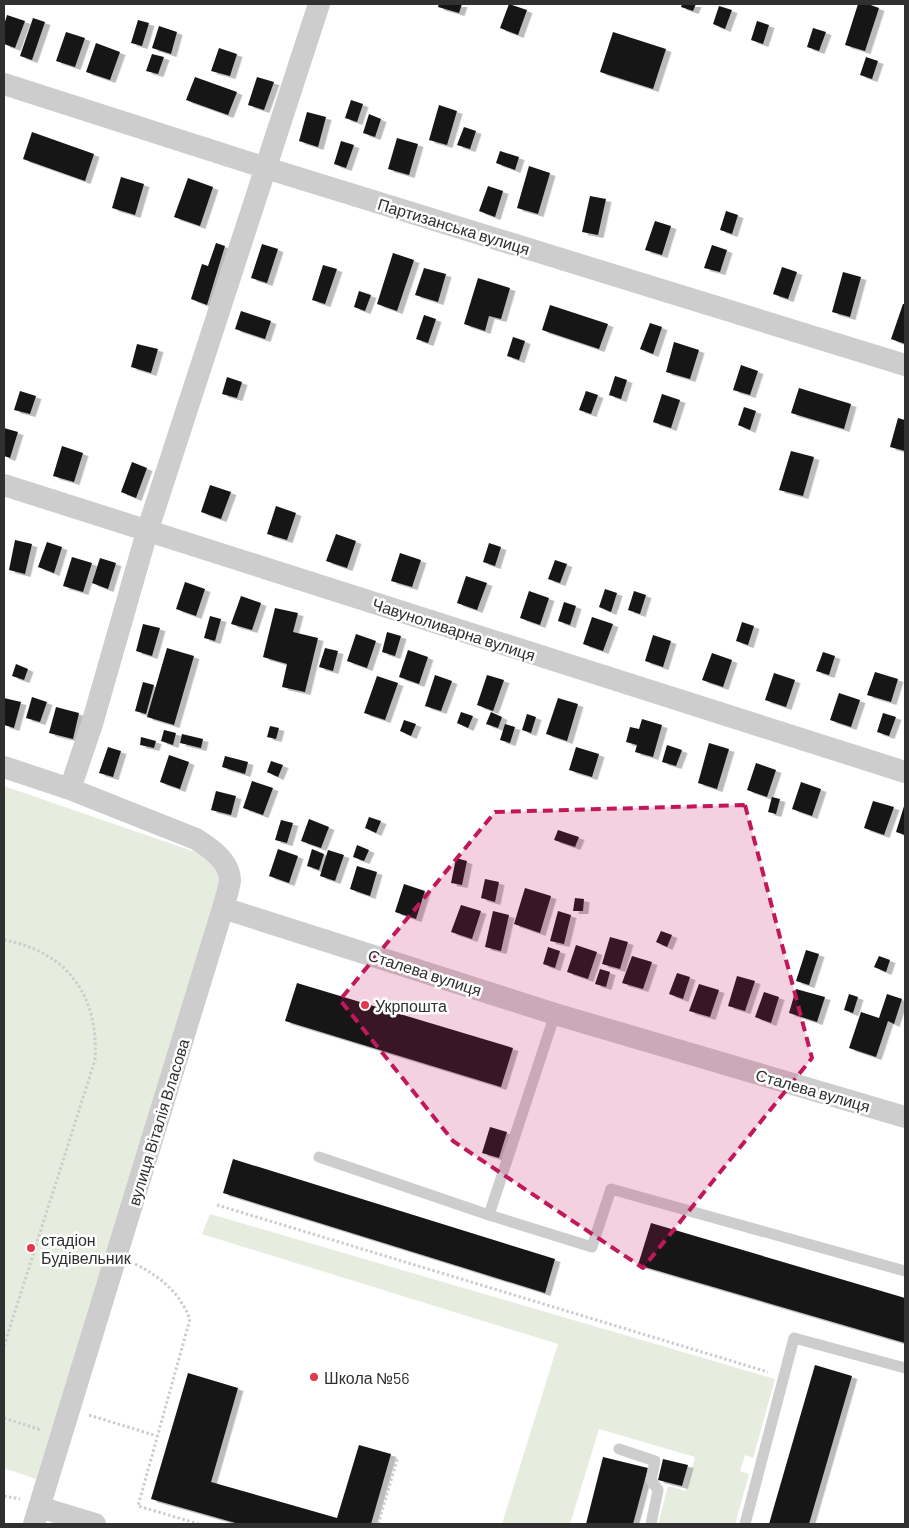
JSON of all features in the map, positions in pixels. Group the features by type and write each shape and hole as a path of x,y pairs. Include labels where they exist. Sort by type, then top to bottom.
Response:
{"street":[{"path":"70,789 147,532 319,4"},
{"name":"Партизанська вулиця","path":"4,84 266,168 905,365"},
{"name":"Чавуноливарна вулиця","path":"4,485 905,772"},
{"path":"4,768 70,789 196,839 214,851 226,867 230,880 223,908"},
{"name":"Сталева вулиця","path":"223,908 555,1014 905,1117"},
{"name":"вулиця Віталія Власова","path":"95,1524 37,1516 223,908"}],"lane":[{"path":"489,1215 555,1014"},
{"path":"319,1157 489,1215 592,1247 611,1189 905,1270"},
{"path":"745,1524 794,1338 905,1368"},
{"path":"619,1449 655,1461 651,1480 658,1490 651,1524"}],"path":[{"path":"4,940 43,953 66,969 88,1001 93,1014 96,1045 95,1060 4,1346"},
{"path":"217,1206 783,1376"},
{"path":"117,1254 150,1271 181,1298 190,1319 138,1506 199,1524"},
{"path":"69,1409 157,1436"},
{"path":"4,1418 61,1437"},
{"path":"378,1524 398,1456"}],"highlighted area":[{"path":"745,805 812,1058 643,1268 453,1141 340,1000 495,812"}],"shaded area":[{"path":"4,786 198,853 214,866 221,880 155,1100 36,1479 4,1468"},
{"path":"210,1214 775,1379 753,1458 745,1455 740,1471 749,1474 735,1524 658,1524 668,1486 686,1491 695,1457 599,1429 570,1524 502,1524 558,1344 202,1234"}],"building":[{"path":"439,4 462,4 459,13 438,7"},
{"path":"509,4 527,10 518,35 500,28"},
{"path":"682,4 696,4 693,11 681,7"},
{"path":"858,4 868,4 879,8 865,51 845,45"},
{"path":"719,6 732,10 725,29 713,24"},
{"path":"7,15 25,21 15,48 4,44 4,25"},
{"path":"33,18 45,22 32,60 20,56"},
{"path":"138,20 149,23 142,46 131,43"},
{"path":"757,21 769,25 763,44 751,40"},
{"path":"159,26 177,32 171,54 152,48"},
{"path":"813,28 826,32 819,51 807,47"},
{"path":"66,32 85,38 75,67 56,61"},
{"path":"613,32 666,49 653,89 600,72"},
{"path":"96,43 120,52 110,80 86,72"},
{"path":"219,48 237,54 230,76 211,71"},
{"path":"152,54 164,57 158,74 146,71"},
{"path":"866,57 878,61 872,79 860,75"},
{"path":"195,77 237,92 228,115 186,100"},
{"path":"257,77 274,82 264,110 248,105"},
{"path":"351,100 363,104 357,122 345,118"},
{"path":"439,105 457,111 447,145 429,140"},
{"path":"307,112 326,117 318,147 299,141"},
{"path":"369,114 381,119 375,137 363,133"},
{"path":"464,127 476,131 470,149 457,145"},
{"path":"32,132 94,154 85,181 23,159"},
{"path":"397,138 418,144 409,175 388,169"},
{"path":"341,141 354,145 346,168 334,164"},
{"path":"500,151 519,157 515,170 496,163"},
{"path":"529,166 550,173 538,214 517,208"},
{"path":"121,177 144,184 135,215 112,208"},
{"path":"188,178 213,187 200,226 174,217"},
{"path":"488,186 503,191 495,217 479,211"},
{"path":"590,196 606,199 598,235 582,232"},
{"path":"726,211 738,215 732,234 720,230"},
{"path":"655,221 671,226 662,255 645,250"},
{"path":"216,243 225,246 207,305 191,299 202,264 208,266"},
{"path":"262,244 278,249 267,283 251,278"},
{"path":"712,245 727,250 720,272 704,268"},
{"path":"393,253 414,260 397,311 377,304"},
{"path":"323,265 337,269 325,304 312,300"},
{"path":"782,267 797,272 788,299 773,294"},
{"path":"424,268 446,274 438,302 415,295"},
{"path":"843,272 861,277 850,317 832,312"},
{"path":"478,278 510,288 501,319 489,316 485,331 464,324"},
{"path":"359,291 371,295 365,311 354,307"},
{"path":"903,304 905,304 905,344 891,339"},
{"path":"550,305 608,324 599,349 542,330"},
{"path":"241,311 271,321 265,339 235,329"},
{"path":"424,315 436,319 428,343 416,339"},
{"path":"650,323 662,327 653,354 640,349"},
{"path":"513,337 525,341 519,360 507,356"},
{"path":"674,342 699,350 690,379 666,372"},
{"path":"137,344 158,349 151,373 131,367"},
{"path":"741,365 758,371 750,395 733,390"},
{"path":"615,376 627,380 621,399 609,395"},
{"path":"227,377 242,382 237,398 222,394"},
{"path":"799,388 851,404 844,429 791,413"},
{"path":"20,391 36,396 30,414 14,410"},
{"path":"586,391 598,395 591,414 579,410"},
{"path":"662,394 680,400 671,428 653,422"},
{"path":"744,407 756,411 750,430 738,425"},
{"path":"898,418 905,420 905,451 890,447"},
{"path":"4,428 18,432 10,458 4,456"},
{"path":"62,446 83,453 74,482 53,476"},
{"path":"791,451 814,457 803,496 779,490"},
{"path":"132,462 147,468 136,498 121,492"},
{"path":"210,485 231,492 221,519 201,512"},
{"path":"276,506 296,513 287,540 267,534"},
{"path":"336,534 356,541 347,568 326,561"},
{"path":"15,540 32,544 25,574 9,570"},
{"path":"47,542 62,547 54,573 38,567"},
{"path":"489,543 501,547 495,566 483,562"},
{"path":"400,553 421,560 412,587 391,581"},
{"path":"72,557 92,563 83,592 63,586"},
{"path":"100,558 116,563 108,589 92,583"},
{"path":"555,560 567,564 560,583 548,579"},
{"path":"466,576 487,583 477,610 457,603"},
{"path":"185,582 205,589 196,616 176,609"},
{"path":"605,589 617,593 611,612 599,607"},
{"path":"529,591 549,598 540,625 520,618"},
{"path":"634,591 646,595 640,614 628,610"},
{"path":"241,596 261,603 252,630 231,624"},
{"path":"564,602 576,606 570,625 558,621"},
{"path":"275,608 298,613 293,632 318,638 305,692 282,687 287,664 263,657"},
{"path":"210,616 221,619 215,641 204,638"},
{"path":"592,617 613,624 603,651 583,644"},
{"path":"742,622 754,626 748,645 736,641"},
{"path":"143,624 160,628 152,656 136,651"},
{"path":"387,632 401,636 395,656 382,652"},
{"path":"356,634 376,641 367,668 347,661"},
{"path":"653,635 671,641 663,667 645,661"},
{"path":"167,648 194,656 174,725 147,717"},
{"path":"325,648 338,651 333,671 319,667"},
{"path":"408,650 428,657 419,684 399,677"},
{"path":"823,652 835,656 829,675 816,671"},
{"path":"712,653 732,660 723,687 702,680"},
{"path":"16,664 28,669 24,680 12,676"},
{"path":"875,672 898,679 891,702 867,695"},
{"path":"774,673 795,680 786,707 765,700"},
{"path":"435,675 452,681 441,711 425,706"},
{"path":"487,675 504,680 493,711 477,705"},
{"path":"377,676 398,683 385,720 364,713"},
{"path":"143,682 154,685 146,714 135,711"},
{"path":"839,693 860,700 851,727 830,720"},
{"path":"32,697 47,702 40,722 26,718"},
{"path":"4,698 21,702 14,728 4,725"},
{"path":"558,698 578,704 567,741 546,734"},
{"path":"56,707 79,713 73,739 49,733"},
{"path":"461,712 473,716 468,728 457,723"},
{"path":"491,712 502,717 498,728 486,724"},
{"path":"883,713 896,717 889,736 877,732"},
{"path":"527,714 536,717 531,733 522,730"},
{"path":"642,719 662,725 653,757 635,752 637,745 626,742 630,727 639,729"},
{"path":"404,720 416,724 411,736 400,731"},
{"path":"505,724 515,727 510,743 500,740"},
{"path":"270,726 279,728 276,739 267,737"},
{"path":"164,730 176,733 173,745 161,741"},
{"path":"182,734 203,739 201,748 180,743"},
{"path":"141,737 156,741 154,748 140,745"},
{"path":"709,743 729,749 717,789 698,783"},
{"path":"667,745 682,750 676,766 662,762"},
{"path":"108,747 121,751 113,777 99,773"},
{"path":"576,747 599,754 592,777 569,770"},
{"path":"169,755 189,762 180,789 160,782"},
{"path":"225,756 248,762 245,774 222,767"},
{"path":"271,761 283,765 278,777 267,772"},
{"path":"756,763 776,770 767,797 747,790"},
{"path":"252,781 273,788 263,815 243,808"},
{"path":"801,782 821,789 812,816 792,809"},
{"path":"216,791 236,796 231,815 211,810"},
{"path":"772,797 780,799 776,814 768,812"},
{"path":"873,801 894,807 884,835 864,828"},
{"path":"905,803 905,835 896,832"},
{"path":"369,817 381,821 376,833 365,828"},
{"path":"309,819 329,827 321,848 301,841"},
{"path":"281,820 293,823 287,843 275,840"},
{"path":"558,830 579,837 575,847 554,840"},
{"path":"357,845 369,850 364,861 353,857"},
{"path":"278,849 298,856 289,883 269,876"},
{"path":"312,849 324,854 319,870 307,866"},
{"path":"328,850 344,855 335,881 320,876"},
{"path":"456,858 467,861 462,885 451,883"},
{"path":"357,866 377,872 370,896 350,889"},
{"path":"485,879 499,882 495,902 481,898"},
{"path":"404,884 425,891 416,919 395,912"},
{"path":"525,888 551,896 540,933 514,924"},
{"path":"575,898 584,899 583,911 573,911"},
{"path":"461,905 481,911 472,939 451,932"},
{"path":"493,911 509,915 501,951 485,947"},
{"path":"558,911 571,915 564,944 550,941"},
{"path":"661,931 672,935 667,947 656,942"},
{"path":"610,937 628,942 620,969 602,964"},
{"path":"576,945 597,952 588,979 567,972"},
{"path":"548,947 560,951 555,968 543,964"},
{"path":"806,950 819,954 809,985 796,981"},
{"path":"632,956 652,962 643,989 622,983"},
{"path":"879,956 890,960 886,972 874,967"},
{"path":"600,969 610,972 606,987 595,984"},
{"path":"677,973 690,977 683,999 669,994"},
{"path":"737,976 755,981 745,1011 728,1006"},
{"path":"297,983 513,1048 501,1087 285,1021"},
{"path":"699,984 719,990 710,1017 689,1011"},
{"path":"796,989 825,997 817,1022 789,1013"},
{"path":"764,992 779,997 771,1023 755,1017"},
{"path":"849,994 858,997 853,1013 844,1010"},
{"path":"887,994 902,999 894,1024 888,1021 876,1057 849,1048 861,1012 879,1018"},
{"path":"490,1127 507,1132 499,1158 482,1153"},
{"path":"233,1159 555,1259 545,1293 223,1193"},
{"path":"651,1223 905,1298 905,1343 638,1265"},
{"path":"815,1365 852,1376 809,1524 769,1524"},
{"path":"188,1373 238,1388 211,1482 337,1518 359,1445 391,1454 371,1524 239,1524 151,1499"},
{"path":"603,1457 648,1468 633,1524 586,1524"},
{"path":"663,1459 688,1465 682,1486 658,1480"}],"place":[{"name":"Укрпошта","path":"365,1005"},
{"name":"стадіон Будівельник","path":"31,1248"},
{"name":"Школа №56","path":"314,1377"}]}
